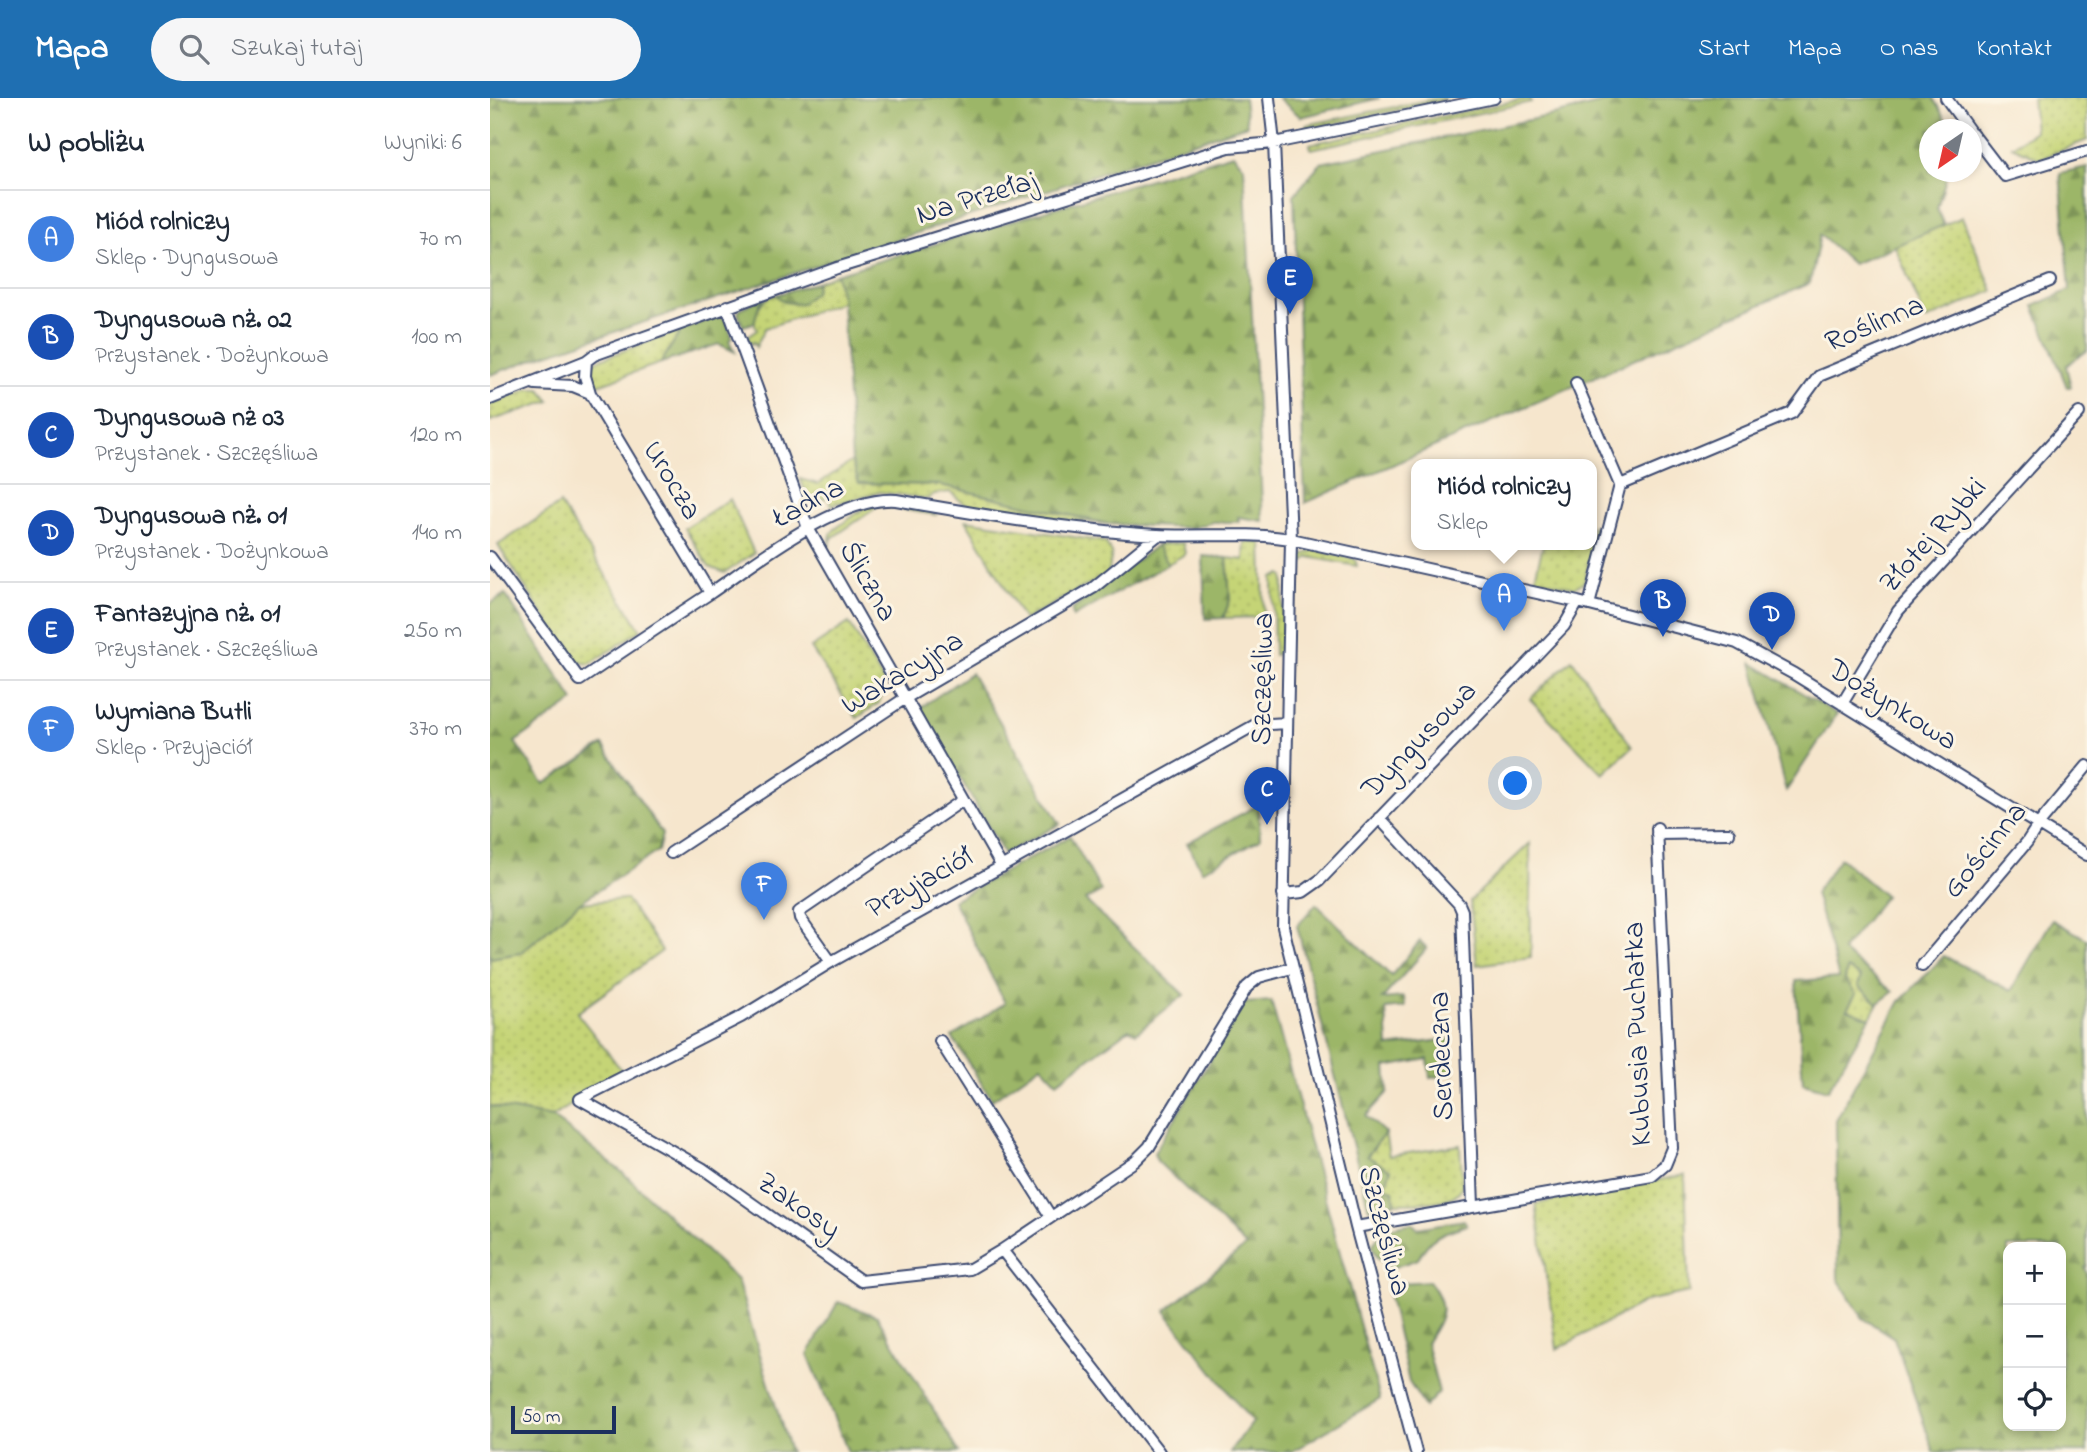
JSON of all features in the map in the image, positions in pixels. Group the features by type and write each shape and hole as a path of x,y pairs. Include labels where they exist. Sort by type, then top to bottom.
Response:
{"street":[{"name":"Szczęśliwa","path":"1269,98 1274,144 1291,539 1283,927 1356,1227 1416,1452"},
{"name":"Na Przełaj","path":"490,399 586,361 594,355 837,268 1228,148 1274,144 1494,98"},
{"path":"1946,98 1961,119"},
{"path":"1982,147 2005,176 2087,151"},
{"name":"Roślinna","path":"1620,485 1793,413 1819,376 2050,281"},
{"name":"Śliczna","path":"727,306 807,528 1002,867"},
{"name":"Urocza","path":"586,361 585,376 590,393 710,593"},
{"path":"1576,383 1620,485"},
{"path":"526,385 573,386 590,393"},
{"name":"Złotej Rybki","path":"1842,704 1898,611 2079,413"},
{"name":"Dyngusowa","path":"1283,894 1298,893 1313,886 1584,603 1620,485"},
{"name":"Ładna","path":"490,556 580,680 807,528 854,506 884,499 1015,521 1158,535 1242,534 1291,539"},
{"name":"Wakacyjna","path":"671,853 904,699 1093,588 1158,535"},
{"name":"Dożynkowa","path":"1291,539 1584,603 1737,643 1776,664 2087,855"},
{"name":"Przyjaciół","path":"580,1099 741,1017 831,961 1255,725 1287,723"},
{"name":"Gościnna","path":"1922,966 2087,766"},
{"path":"831,961 800,918 799,912 963,800"},
{"name":"Serdeczna","path":"1379,818 1459,904 1462,911 1473,1206"},
{"name":"Kubusia Puchatka","path":"1473,1206 1652,1176 1662,1168 1672,1147 1657,831 1729,833"},
{"name":"Zakosy","path":"580,1099 702,1168 861,1281 970,1269 1135,1161 1149,1147 1247,987 1259,977 1293,968"},
{"path":"940,1041 1051,1217"},
{"path":"1356,1227 1473,1206"},
{"path":"1002,1250 1159,1452"}],"green space":[{"path":"490,98 1244,98 1247,125 490,375"},
{"path":"1278,98 1380,98 1301,117"},
{"path":"1445,98 1442,101 1307,129 1306,125"},
{"path":"1529,98 1531,102 1311,149 1310,144"},
{"path":"1622,98 1933,98 1945,119 1919,119 1919,182 1945,182 1937,208 1944,225 1853,264 1820,235 1810,283 1305,503 1294,195 1321,163 1558,114"},
{"path":"2032,98 2087,98 2087,140 2040,159 2012,146 2035,131"},
{"path":"1233,154 1244,167 1263,521 1238,517 1239,522 1213,522 1192,528 1108,524 940,485 859,483 852,461 842,302 836,274"},
{"path":"2087,167 2087,350 2066,366 2071,387 2067,387 2034,306 2070,290 2060,173"},
{"path":"1962,217 1993,291 1926,320 1895,246"},
{"path":"836,274 842,302 765,328 756,347 754,342 751,344 747,337 757,330 755,316 765,300 780,294 815,292 817,282"},
{"path":"817,282 815,292 801,304 784,302 776,295"},
{"path":"764,297 754,323 743,326 738,313 741,308"},
{"path":"719,316 726,320 732,337 729,341 735,352 719,344 661,363 681,330"},
{"path":"681,330 661,363 595,386 590,370 595,361"},
{"path":"529,389 540,389 550,401 490,421 490,405"},
{"path":"852,461 859,483 940,485 1108,524 984,511 963,503 950,492 934,494 928,499 880,492 832,505 828,498 812,499 807,494 800,479 818,484"},
{"path":"730,499 754,553 725,573 709,567 685,528"},
{"path":"888,503 928,510 937,515 879,506 832,538 829,548 831,534 835,529 870,504"},
{"path":"560,504 641,630 590,664 573,661 498,545"},
{"path":"966,520 1105,542 1112,553 1108,574 1024,620"},
{"path":"1245,542 1262,543 1264,617 1223,618 1230,600 1227,558 1244,560"},
{"path":"1183,543 1185,554 1168,564 1157,545"},
{"path":"1157,545 1168,564 1073,617 1072,610"},
{"path":"1315,550 1355,559 1357,566 1309,557 1297,566 1303,555"},
{"path":"1542,550 1592,550 1584,582 1574,588 1535,578"},
{"path":"1203,556 1227,558 1230,600 1223,618 1205,619"},
{"path":"1282,574 1282,653 1274,655 1273,578"},
{"path":"505,594 574,701 515,742 544,784 603,745 662,834 658,851 579,903 520,953 490,958 490,604"},
{"path":"849,623 884,682 879,703 857,718 811,648"},
{"path":"1572,659 1632,747 1603,774 1530,699"},
{"path":"1752,663 1837,714 1786,791"},
{"path":"971,673 1060,824 1004,854 920,708"},
{"path":"1258,805 1260,839 1202,871 1187,843"},
{"path":"1070,836 1101,891 1085,900 1184,995 1136,1033 1129,1029 1057,1082 1041,1065 992,1100 952,1037 1005,1003 953,900"},
{"path":"1530,843 1531,957 1477,965 1470,901"},
{"path":"1840,858 1885,896 1842,951 1893,992 1878,1003 1858,986 1861,977 1847,969 1845,980 1856,994 1847,1009 1870,1018 1828,1090 1803,1083 1796,981 1839,978 1815,893"},
{"path":"626,899 662,951 577,1013 623,1072 552,1117 490,1106 490,958 520,953 579,903"},
{"path":"1316,904 1391,976 1420,941 1427,948 1382,999 1404,997 1405,1007 1386,1009 1388,1047 1450,1039 1453,1074 1430,1078 1428,1059 1386,1067 1388,1092 1366,1116 1385,1133 1367,1156 1391,1170 1384,1187 1393,1190 1395,1203 1369,1209 1297,926"},
{"path":"2052,920 2087,939 2087,1452 1934,1452 1894,1338 1863,1318 1838,1279 1836,1120 1900,1001 1944,956 2011,991"},
{"path":"1847,968 1861,977 1858,986 1878,1003 1870,1018 1847,1009"},
{"path":"1271,1001 1380,1399 1291,1452 1230,1452 1252,1422 1165,1311 1246,1246 1157,1161 1154,1153 1245,1003"},
{"path":"490,1106 552,1117 623,1173 737,1280 790,1452 490,1452"},
{"path":"1385,1133 1389,1156 1460,1145 1462,1185 1459,1192 1452,1197 1433,1202 1395,1203 1393,1190 1384,1187 1367,1157"},
{"path":"1685,1175 1689,1292 1646,1301 1557,1349 1536,1204"},
{"path":"1464,1220 1467,1225 1438,1236 1418,1259 1392,1268 1377,1257 1372,1246 1383,1229 1412,1223 1417,1228"},
{"path":"1429,1281 1440,1298 1441,1305 1440,1319 1426,1343 1439,1392 1425,1407 1409,1382 1386,1284"},
{"path":"838,1302 877,1316 959,1452 848,1452 808,1354"}],"place":[{"name":"Fantazyjna nż. 01","path":"1290,314"},
{"name":"Miód rolniczy","path":"1504,631"},
{"name":"Dyngusowa nż. 02","path":"1663,637"},
{"name":"Dyngusowa nż. 01","path":"1772,650"},
{"name":"Dyngusowa nż 03","path":"1267,825"},
{"name":"Wymiana Butli","path":"764,920"}]}
